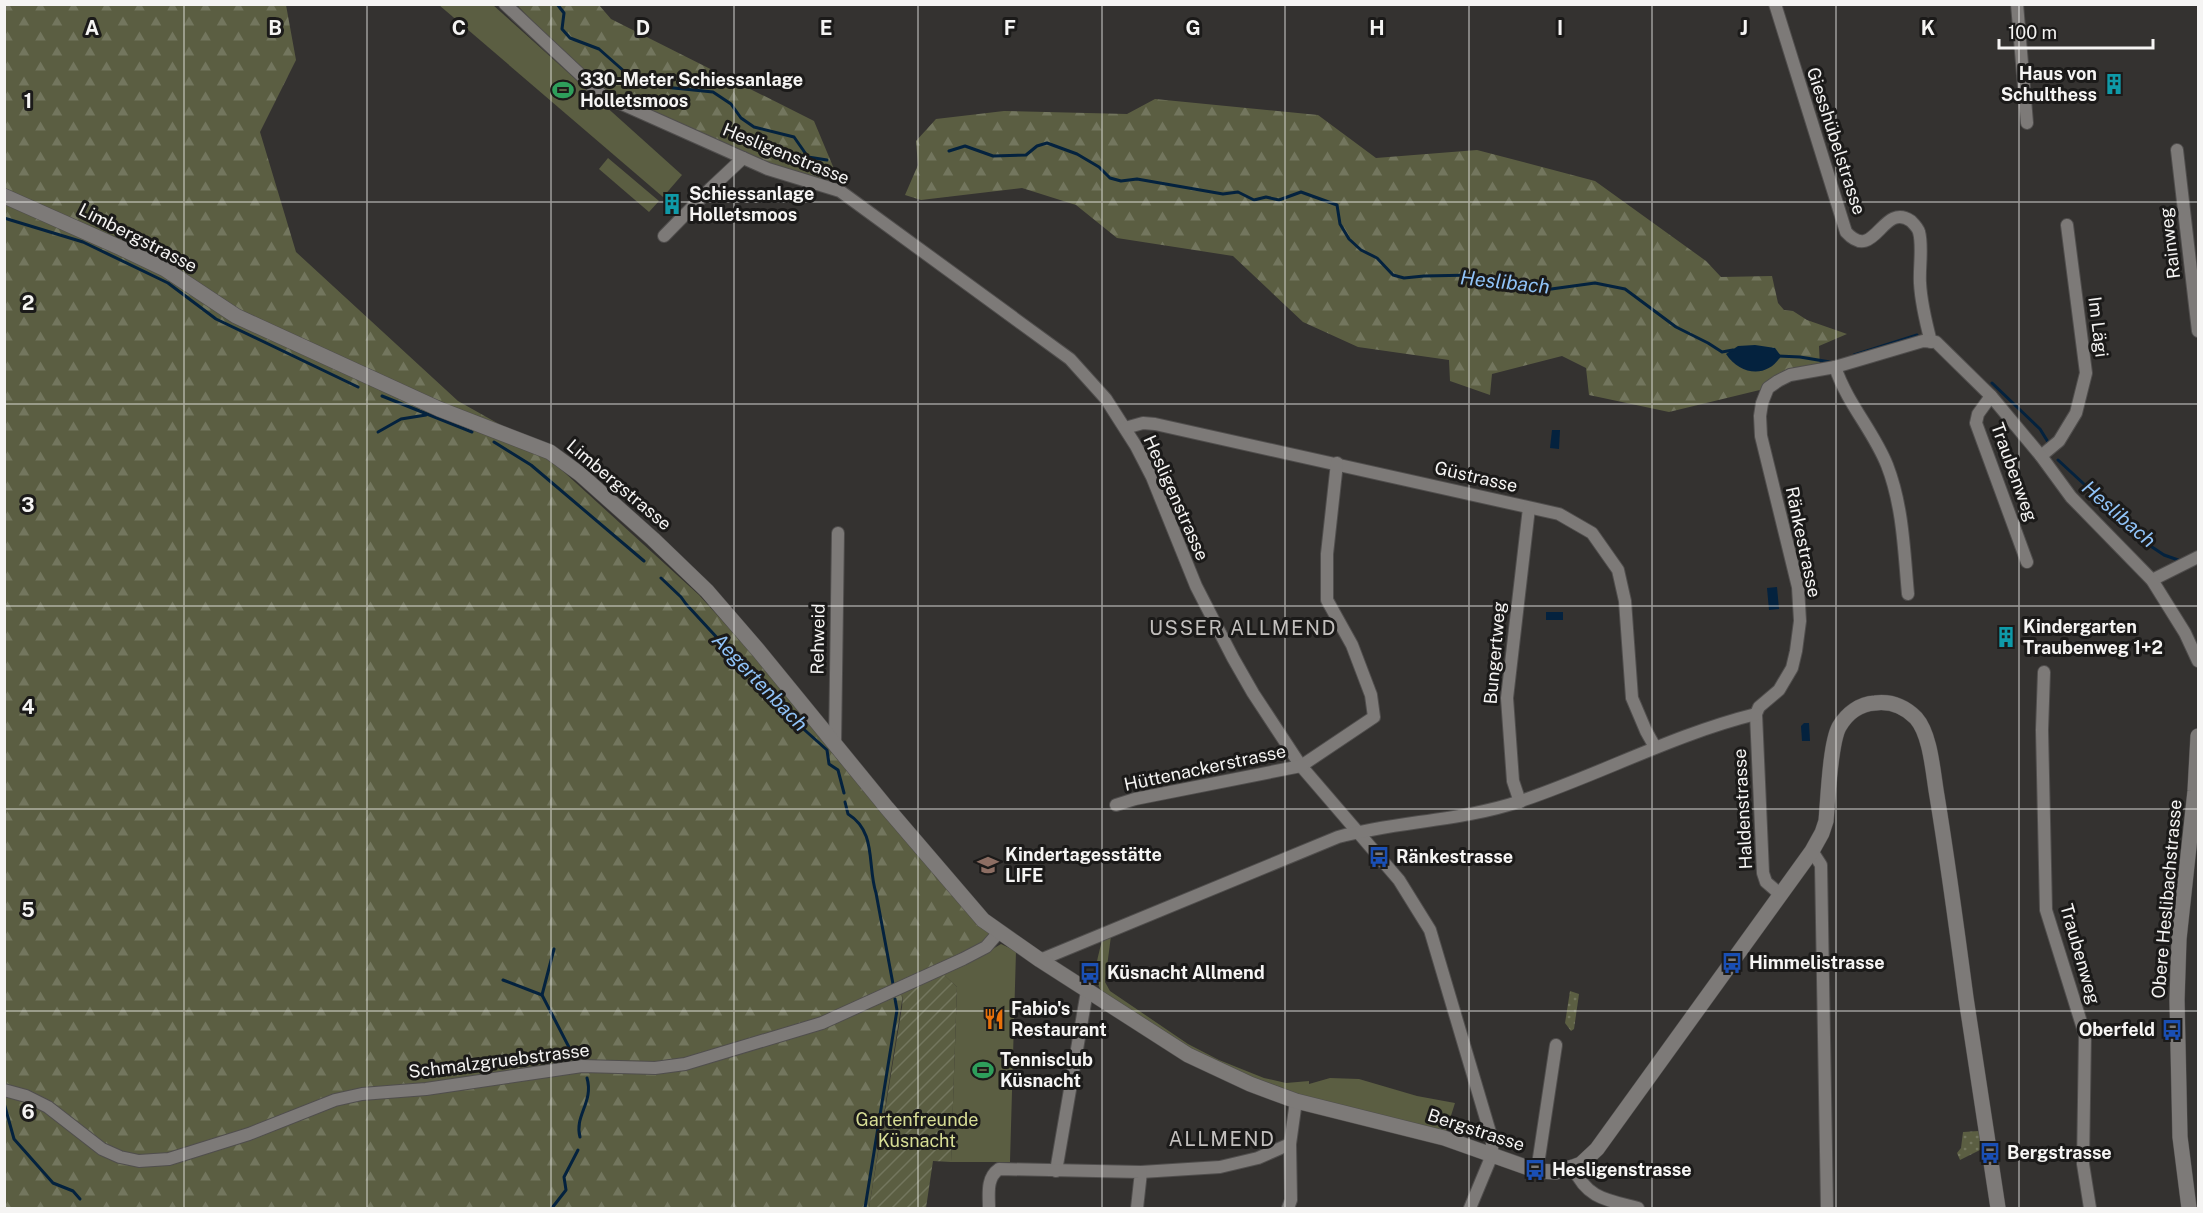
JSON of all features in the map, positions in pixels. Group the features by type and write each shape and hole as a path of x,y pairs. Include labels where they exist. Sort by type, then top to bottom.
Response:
{"street":[{"name":"Hesligenstrasse","path":"505,4 602,95 768,169 840,191 1070,359 1107,399 1152,477 1196,586 1233,658 1301,766 1399,880 1430,930 1492,1139 1492,1155"},
{"name":"Giesshübelstrasse","path":"1775,4 1846,232 1859,241 1869,239 1891,218 1898,216 1914,223 1919,232 1920,285 1931,342"},
{"path":"2017,4 2026,123"},
{"name":"Rainweg","path":"2177,150 2199,331"},
{"path":"664,236 743,158"},
{"name":"Limbergstrasse","path":"4,196 165,269 236,316 428,404 550,452 580,474 707,591 979,915 1016,944"},
{"name":"Im Lägi","path":"2042,456 2059,441 2076,413 2086,373 2067,225"},
{"name":"Ränkestrasse","path":"1756,714 1759,707 1779,690 1786,679 1796,651 1800,621 1796,578 1761,436 1760,416 1768,388 1790,375 1835,367 1923,342 1931,342"},
{"path":"1931,342 1936,342 1991,396 2042,456 2073,500 2152,580 2185,633 2199,661"},
{"path":"1835,367 1842,388 1876,442 1888,467 1901,520 1908,594"},
{"name":"Traubenweg","path":"1991,396 1978,414 1976,423 2027,562"},
{"name":"Güstrasse","path":"1125,428 1143,423 1155,424 1337,464 1559,514 1592,533 1618,570 1625,601 1632,698 1655,747"},
{"path":"1301,766 1374,717 1371,695 1352,645 1327,600 1327,554 1337,464"},
{"name":"Bungertweg","path":"1520,801 1513,781 1507,698 1529,508"},
{"name":"Rehweid","path":"835,745 838,533"},
{"path":"2152,580 2199,557"},
{"name":"Traubenweg","path":"2044,672 2042,730 2046,910 2085,1035 2083,1164 2090,1209"},
{"name":"Bergstrasse","path":"1016,944 1144,1028 1212,1068 1296,1101 1444,1138 1538,1171 1556,1172 1581,1164 1613,1129 1812,851 1826,821 1834,747 1839,726 1857,708 1867,704 1889,703 1909,712 1919,722 1928,744 1951,879 1998,1209"},
{"path":"1040,960 1338,837 1357,832 1435,821 1520,801 1720,723 1756,714"},
{"name":"Haldenstrasse","path":"1756,714 1763,873 1767,882 1781,895"},
{"name":"Obere Heslibachstrasse","path":"2189,1209 2180,1137 2177,1010 2179,939 2199,736"},
{"name":"Hüttenackerstrasse","path":"1116,805 1135,799 1301,766"},
{"path":"1812,851 1821,865 1827,1209"},
{"name":"Schmalzgruebstrasse","path":"4,1090 26,1096 48,1107 83,1136 102,1149 120,1157 139,1161 169,1159 249,1134 335,1100 362,1094 426,1089 582,1066 655,1068 685,1064 822,1023 973,954 986,947 999,932"},
{"path":"1056,1171 1087,991"},
{"path":"1538,1171 1556,1045"},
{"path":"1288,1209 1291,1200 1290,1144 1296,1101"},
{"path":"989,1209 989,1182 992,1174 999,1169 1141,1172 1220,1167 1258,1158 1290,1144"},
{"path":"1470,1209 1492,1155"},
{"path":"1573,1167 1580,1182 1588,1191 1600,1198 1638,1209"},
{"path":"1137,1209 1141,1172"}],"green space":[{"path":"5,5 286,5 296,60 260,132 296,252 458,401 531,442 699,595 835,745 999,932 903,995 869,1208 5,1208"},
{"name":"330-Meter Schiessanlage Holletsmoos","path":"439,5 493,5 682,175 663,197"},
{"path":"517,5 599,5 611,19 814,121 842,188 765,163 598,89"},
{"path":"1155,99 1318,115 1376,158 1477,150 1595,181 1706,261 1721,277 1772,276 1778,303 1784,310 1793,311 1807,320 1847,334 1819,346 1820,370 1768,388 1669,412 1589,395 1586,368 1562,356 1492,374 1490,395 1450,381 1449,360 1358,347 1303,322 1233,256 1117,238 1076,205 1022,188 921,200 905,195 918,165 916,141 936,119 1004,111 1127,114"},
{"path":"608,158 659,201 649,212 599,169"},
{"path":"1111,936 1105,982 1110,991 1188,1044 1219,1060 1264,1078 1286,1083 1309,1081 1309,1084 1330,1078 1359,1079 1417,1096 1455,1103 1444,1138 1296,1101 1216,1065 1103,995 1097,980 1097,962 1102,940"},
{"name":"Tennisclub Küsnacht","path":"1001,944 1016,951 1010,1162 951,1162 957,987 942,973 974,960"},
{"name":"Gartenfreunde Küsnacht","path":"939,970 957,987 951,1162 933,1161 926,1208 869,1208 902,1007 903,995 900,988"},
{"path":"1570,991 1579,994 1574,1029 1571,1031 1565,1023"},
{"path":"1979,1131 1982,1149 1960,1160 1957,1153 1961,1148 1963,1132"}],"water":[{"path":"1755,345 1775,348 1781,356 1768,368 1753,372 1739,366 1726,354 1738,346"},
{"path":"1552,430 1560,430 1559,449 1550,448"},
{"path":"1777,587 1779,609 1769,610 1767,588"},
{"path":"1546,612 1563,612 1563,620 1546,620"},
{"path":"1809,723 1810,741 1802,741 1801,726"}],"waterway":[{"name":"Heslibach","path":"557,4 564,13 562,29 570,38 599,49 634,80 664,87 713,92 731,104 741,118 754,127 794,137 808,157 827,160"},
{"name":"Heslibach","path":"949,151 965,146 993,156 1026,155 1037,146 1047,143 1077,154 1099,167 1110,178 1121,181 1137,179 1223,194 1238,192 1254,200 1266,197 1279,200 1301,192 1337,205 1340,224 1349,239 1361,250 1377,258 1393,275 1404,278 1474,275 1488,281 1544,290 1595,283 1625,289 1676,327 1722,352 1733,350"},
{"path":"4,218 83,242 168,283 216,319 358,387"},
{"name":"Heslibach","path":"1854,355 1917,335"},
{"name":"Heslibach","path":"1777,356 1830,362"},
{"name":"Heslibach","path":"1992,383 2040,429 2048,442"},
{"path":"382,396 472,432"},
{"path":"378,432 401,419 426,415"},
{"name":"Aegertenbach","path":"494,442 531,465 644,561"},
{"name":"Heslibach","path":"2058,460 2152,547 2164,555 2181,561"},
{"name":"Aegertenbach","path":"661,578 789,716 827,750 829,764 838,770 844,793"},
{"name":"Aegertenbach","path":"845,802 848,814 863,830 870,850 873,882 893,984"},
{"path":"554,949 542,995 573,1055"},
{"path":"503,980 542,995"},
{"name":"Aegertenbach","path":"865,1208 897,1010 895,999"},
{"path":"580,1137 580,1122 588,1094 587,1078"},
{"path":"4,1103 14,1139 53,1183 73,1191 80,1199"},
{"path":"552,1208 566,1190 564,1177 578,1150"}],"place":[{"name":"Haus von Schulthess","path":"2114,84"},
{"name":"330-Meter Schiessanlage Holletsmoos","path":"563,90"},
{"name":"Schiessanlage Holletsmoos","path":"672,204"},
{"name":"Kindergarten Traubenweg 1+2","path":"2006,637"},
{"name":"Ränkestrasse","path":"1379,857"},
{"name":"Kindertagesstätte LIFE","path":"988,865"},
{"name":"Himmelistrasse","path":"1732,963"},
{"name":"Küsnacht Allmend","path":"1090,973"},
{"name":"Fabio's Restaurant","path":"994,1019"},
{"name":"Oberfeld","path":"2172,1030"},
{"name":"Tennisclub Küsnacht","path":"983,1070"},
{"name":"Bergstrasse","path":"1990,1153"},
{"name":"Hesligenstrasse","path":"1535,1170"}],"district":[{"name":"USSER ALLMEND","path":"1243,628"},
{"name":"ALLMEND","path":"1222,1139"}]}
